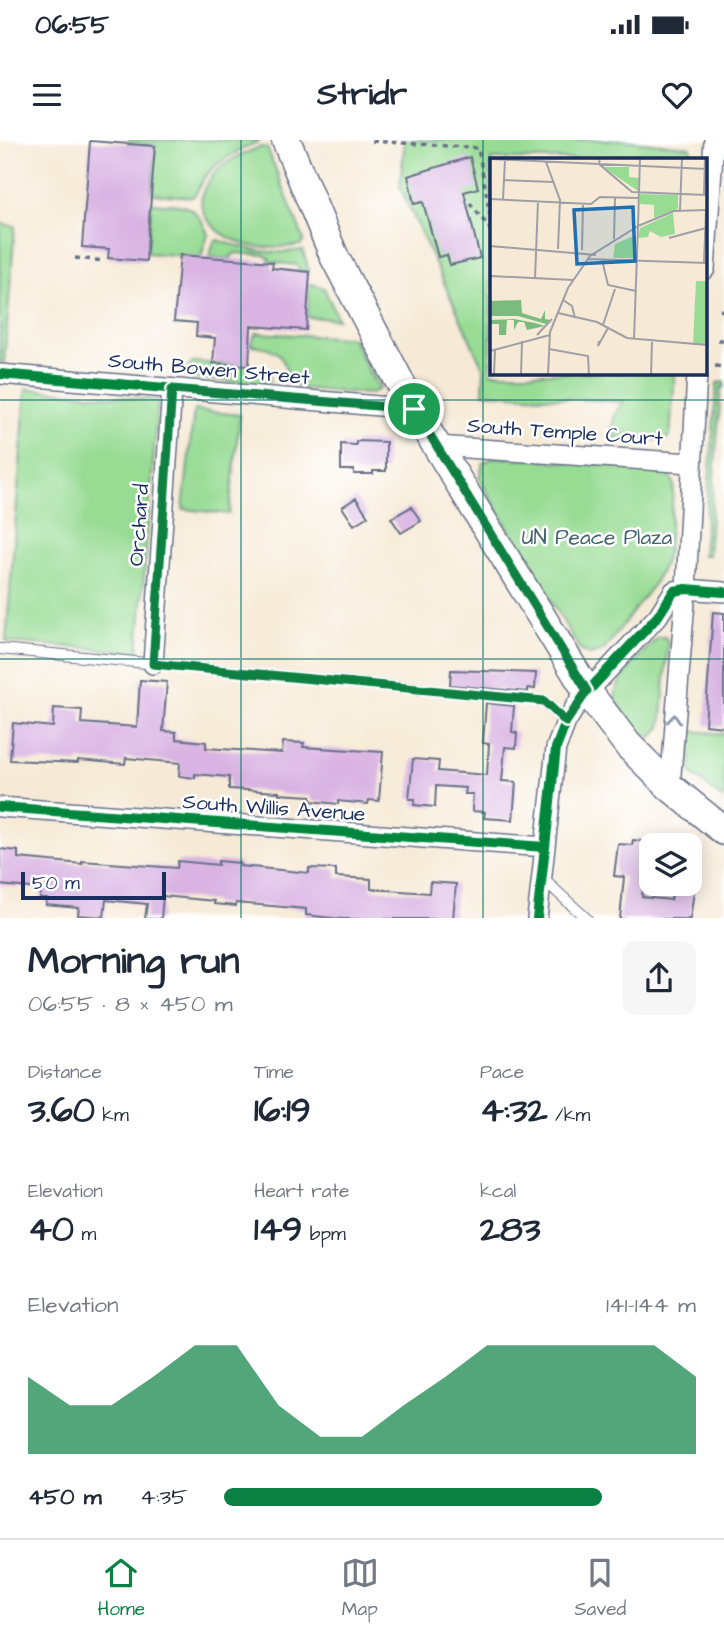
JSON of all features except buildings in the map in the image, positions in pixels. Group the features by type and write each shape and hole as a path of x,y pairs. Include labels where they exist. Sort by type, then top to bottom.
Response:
{"main road":[{"path":"286,140 334,256 414,409 587,691 628,745 670,787 724,831"}],"street":[{"path":"706,255 714,140"},
{"name":"South Bowen Street","path":"0,374 414,409"},
{"path":"670,787 686,589 691,463 705,374"},
{"name":"Orchard","path":"153,664 172,389"},
{"name":"South Temple Court","path":"436,446 691,463"},
{"path":"537,918 556,748 566,722 587,691 658,616 674,591 686,589 724,592"},
{"name":"South Willis Avenue","path":"0,807 545,847"}],"lane":[{"path":"0,649 544,701 566,722"},
{"path":"542,877 586,918"}],"path":[{"path":"372,141 478,148 490,214"},
{"path":"470,203 490,229"},
{"path":"75,258 104,261"},
{"path":"718,340 724,340"},
{"path":"706,370 724,367"}],"green space":[{"path":"129,140 261,140 214,167 193,197 152,194 155,146 128,144"},
{"path":"405,140 622,140 691,147 690,158 490,158 490,374 675,374 670,436 664,440 612,437 614,415 623,402 483,393 484,370 400,187"},
{"path":"261,147 267,148 304,240 301,245 265,247 241,243 220,232 205,215 202,194 213,175 232,160"},
{"path":"151,203 180,205 198,215 208,234 201,257 147,253"},
{"path":"0,224 15,226 4,363 0,362"},
{"path":"218,240 260,251 303,250 309,272 300,271 297,265 270,262 264,255 235,253 229,259 209,257 214,242"},
{"path":"311,284 324,288 338,319 307,317"},
{"path":"256,333 352,338 378,390 369,394 299,388 292,382 280,356 265,347 250,345"},
{"path":"356,339 361,339 382,379 380,387"},
{"path":"194,362 261,367 269,371 270,381 265,385 190,378 187,368"},
{"path":"724,382 724,387 721,388 708,555 703,555 717,383"},
{"path":"26,389 158,400 138,652 6,642"},
{"path":"194,410 240,415 229,514 183,509"},
{"name":"UN Peace Plaza","path":"494,457 653,468 668,474 674,483 668,548 663,567 653,585 603,651 590,655 580,650 479,478 483,463"},
{"path":"658,637 665,637 668,642 661,727 652,737 642,735 621,708 616,692 618,684 631,666"},
{"path":"692,731 724,734 724,800 692,774"}],"cycle path":[{"path":"0,374 414,409"},
{"path":"537,918 556,748 566,722 579,701 658,616 674,591 686,589 724,592"},
{"path":"0,807 545,847"}],"route":[{"path":"172,389 414,409 587,691 566,722 544,701 153,664 172,389"}]}
